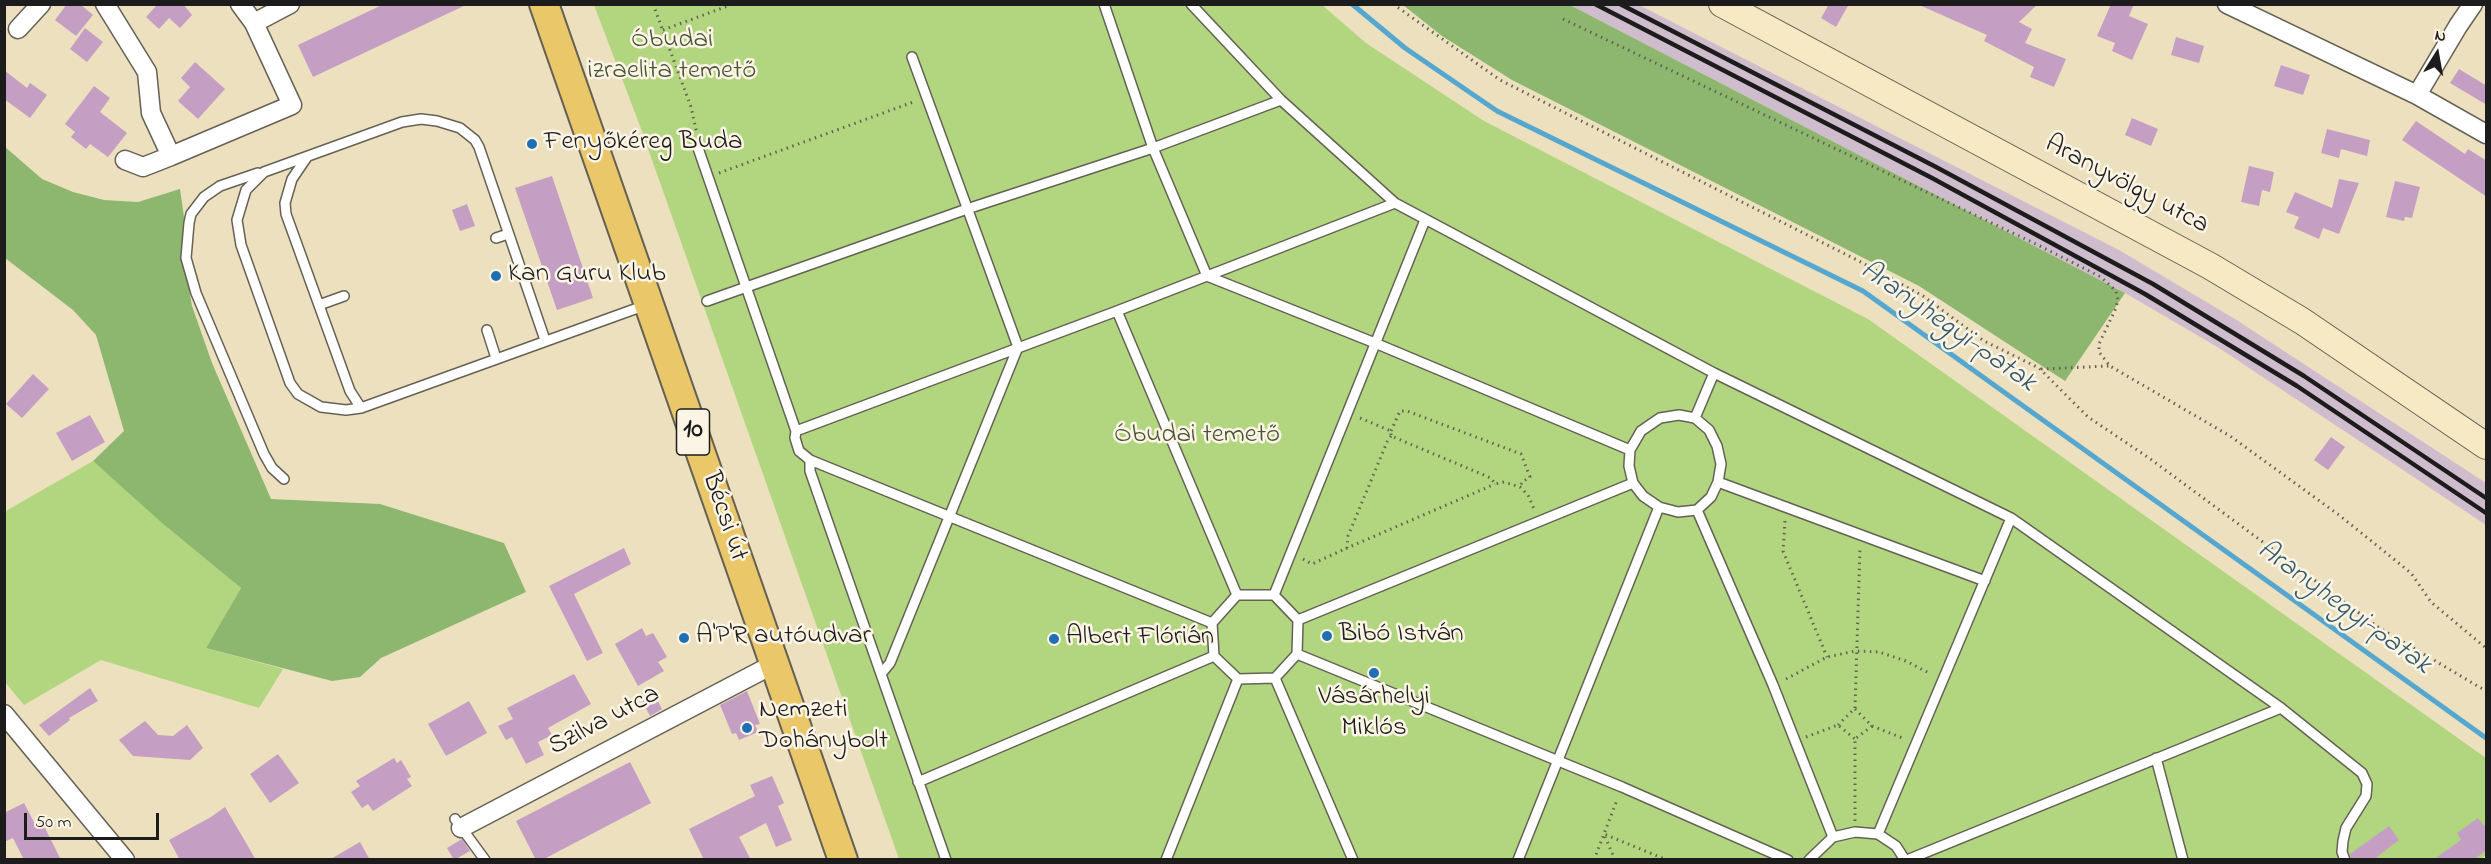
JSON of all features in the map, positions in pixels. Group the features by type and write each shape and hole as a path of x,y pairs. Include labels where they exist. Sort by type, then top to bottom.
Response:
{"main road":[{"name":"Bécsi út","path":"544,4 843,860"}],"street":[{"path":"18,29 41,4"},
{"path":"105,4 147,72 151,113 171,156"},
{"path":"125,160 142,167 292,105 254,23 240,4"},
{"path":"254,23 290,4"},
{"path":"2227,4 2417,95 2487,134"},
{"path":"2417,95 2473,4"},
{"name":"Aranyvölgy utca","path":"1735,8 2210,266 2302,321 2487,446"},
{"name":"Szilva utca","path":"458,824 774,664"},
{"path":"4,714 125,860"}],"lane":[{"path":"1104,4 1153,148 1207,276 1375,343 1630,450"},
{"path":"1191,4 1281,100 1395,202 1714,373 2011,518 2281,708 2362,773 2367,784 2366,796 2346,828 2342,852 2345,860"},
{"path":"881,674 890,663 1018,347 912,57"},
{"path":"707,301 1153,148 1281,100"},
{"path":"284,479 272,468 264,454 196,293 186,258 191,214 204,196 220,186 402,122 421,119 450,124 467,132 479,147 544,340"},
{"path":"698,148 796,431 795,438 799,451 810,460 1212,623"},
{"path":"307,157 292,179 285,203 286,214 350,391 361,408"},
{"path":"264,172 251,182 238,210 241,245 290,383 298,394 321,407 345,410 361,408 544,340 649,304"},
{"path":"796,431 1117,311 1395,202"},
{"path":"1274,595 1425,220"},
{"path":"496,238 508,234"},
{"path":"319,305 344,296"},
{"path":"1117,311 1237,595"},
{"path":"488,330 496,358"},
{"path":"1695,418 1714,373"},
{"path":"1679,415 1695,418 1709,430 1717,446 1720,464 1718,482 1711,497 1697,510 1678,512 1659,507 1643,496 1633,483 1629,466 1630,450 1641,431 1660,418 1679,415"},
{"path":"810,460 810,471 946,860"},
{"path":"1718,482 1786,505 1985,581"},
{"path":"1298,620 1633,483"},
{"path":"1518,860 1659,507"},
{"path":"1697,510 1773,685 1833,837"},
{"path":"1878,834 2011,518"},
{"path":"1237,595 1274,595 1298,620 1297,654 1275,678 1238,679 1214,656 1212,623 1237,595"},
{"path":"1297,654 1558,760 1788,860"},
{"path":"918,782 1214,656"},
{"path":"1275,678 1353,860"},
{"path":"1166,860 1238,679"},
{"path":"1809,860 1833,837 1855,832 1878,834 1896,846 1906,860 2281,708"},
{"path":"2156,758 2183,860"},
{"path":"458,824 485,860"}],"path":[{"path":"653,4 696,124 698,148"},
{"path":"663,30 733,4"},
{"path":"1393,4 1500,80 1859,261 1923,296 1984,341 2039,369 2088,417 2150,458 2378,627 2487,691"},
{"path":"1563,19 2101,277 2116,291 2118,300 2099,344 2099,352 2110,366 2230,436 2339,515 2411,573 2431,602 2487,648"},
{"path":"708,177 926,97"},
{"path":"2039,369 2110,366"},
{"path":"1347,548 1348,536 1400,411 1407,411 1521,454 1530,477 1522,482 1520,487"},
{"path":"1347,413 1391,431"},
{"path":"1391,436 1491,478 1495,484"},
{"path":"1312,564 1504,482 1520,487 1528,495 1539,521"},
{"path":"1786,505 1783,551 1827,657"},
{"path":"1861,534 1855,651 1855,708 1872,726 1917,744"},
{"path":"1773,685 1827,657 1855,651 1879,652 1906,661 1944,680"},
{"path":"1796,741 1838,725 1855,708"},
{"path":"1838,725 1855,739"},
{"path":"1855,739 1872,726"},
{"path":"1855,739 1855,832"},
{"path":"1594,860 1622,787"},
{"path":"1604,834 1615,860"},
{"path":"1604,834 1667,860"}],"shaded area":[{"path":"1570,5 1639,5 2119,250 2235,319 2486,483 2486,525 2219,348 2125,293"}],"green space":[{"name":"Óbudai temető","path":"594,5 1322,5 1366,43 1484,121 1868,319 2486,758 2486,855 2480,860 899,859 640,126"},
{"path":"1403,5 1570,5 2125,293 2065,381 1919,286 1512,80 1442,36"},
{"path":"4,146 42,179 73,192 104,200 138,202 180,189 184,217 184,259 192,306 212,363 271,499 380,504 504,543 526,592 381,658 360,677 332,681 206,648 241,588 161,522 93,461 124,431 96,335 73,310 5,258"},
{"path":"93,461 241,588 206,648 283,669 259,708 101,660 24,705 5,682 4,512"}],"building":[{"path":"67,4 80,4 93,15 76,36 55,20"},
{"path":"155,4 183,4 192,15 180,28 169,18 159,29 146,17 156,6"},
{"path":"384,4 468,4 313,77 298,45"},
{"path":"1829,4 1849,4 1836,27 1821,18"},
{"path":"1917,4 2038,4 2019,22 2032,29 2025,43 2066,59 2054,87 2030,77 2034,67 1984,41 1987,35"},
{"path":"2111,4 2134,4 2129,16 2148,24 2132,60 2112,51 2115,43 2097,36"},
{"path":"85,28 103,42 87,62 70,49"},
{"path":"2176,37 2204,46 2199,63 2171,55"},
{"path":"195,62 225,89 198,119 178,101 190,87 181,78"},
{"path":"2281,65 2310,75 2303,95 2274,86"},
{"path":"2459,69 2487,86 2487,105 2450,83"},
{"path":"4,70 27,88 30,83 47,95 30,118 4,99"},
{"path":"94,86 110,98 100,112 127,133 108,157 90,144 86,149 71,137 75,132 65,124"},
{"path":"2132,118 2158,129 2151,146 2125,135"},
{"path":"2416,121 2465,154 2468,149 2487,161 2487,197 2402,140"},
{"path":"2327,129 2370,140 2367,156 2341,149 2339,158 2321,153"},
{"path":"2249,166 2274,172 2270,192 2262,190 2259,206 2241,202"},
{"path":"552,176 593,298 557,310 515,188"},
{"path":"2339,179 2359,183 2339,234 2323,228 2319,239 2294,228 2299,217 2286,212 2295,192 2332,208"},
{"path":"2395,181 2420,187 2412,218 2405,217 2404,221 2386,217"},
{"path":"467,204 475,226 460,231 452,210"},
{"path":"33,374 49,389 22,418 6,404"},
{"path":"90,415 105,442 72,461 56,433"},
{"path":"2331,437 2345,447 2328,470 2314,460"},
{"path":"624,548 631,564 574,594 603,653 587,661 549,586"},
{"path":"642,628 646,636 653,633 667,657 658,662 664,671 638,686 615,644"},
{"path":"574,674 591,704 548,728 552,735 538,742 544,755 526,764 512,737 506,740 498,726 513,719 507,708"},
{"path":"90,688 98,701 69,718 70,720 49,736 39,725"},
{"path":"651,688 662,709 650,716 639,695"},
{"path":"747,691 760,724 755,725 758,732 739,740 736,733 732,734 720,705"},
{"path":"469,701 487,733 446,756 428,724"},
{"path":"145,721 158,735 173,736 187,725 203,748 190,760 133,756 119,740"},
{"path":"278,754 299,783 270,803 250,774"},
{"path":"394,758 397,763 401,760 411,777 407,779 412,786 373,811 368,804 362,808 351,792 360,786 356,781"},
{"path":"630,762 651,803 542,860 536,860 516,821"},
{"path":"772,776 784,803 778,806 792,840 776,847 766,823 739,837 751,860 704,860 689,829 755,796 750,785"},
{"path":"24,803 36,826 42,822 61,860 24,860 13,838 4,842 4,813"},
{"path":"225,807 256,860 180,860 169,840"},
{"path":"2478,818 2487,829 2487,850 2473,860 2433,860 2461,840 2457,833"},
{"path":"2389,826 2399,840 2373,860 2352,860 2350,854"},
{"path":"462,839 470,851 454,860 447,848"},
{"path":"360,842 370,860 329,860"}],"waterway":[{"name":"Aranyhegyi-patak","path":"1352,4 1405,48 1497,111 1863,291 2486,738"}],"railway":[{"path":"1595,4 1932,178 2145,294 2297,386 2486,513"},
{"path":"1620,4 1936,167 2153,284 2304,376 2486,498"}],"place":[{"name":"Fenyőkéreg Buda","path":"532,144"},
{"name":"Kan Guru Klub","path":"496,276"},
{"name":"Bibó István","path":"1327,636"},
{"name":"A'P'R autóudvar","path":"684,638"},
{"name":"Albert Flórián","path":"1054,639"},
{"name":"Vásárhelyi Miklós","path":"1374,673"},
{"name":"Nemzeti Dohánybolt","path":"747,728"}],"park label":[{"name":"Óbudai izraelita temető","path":"672,58"}]}
